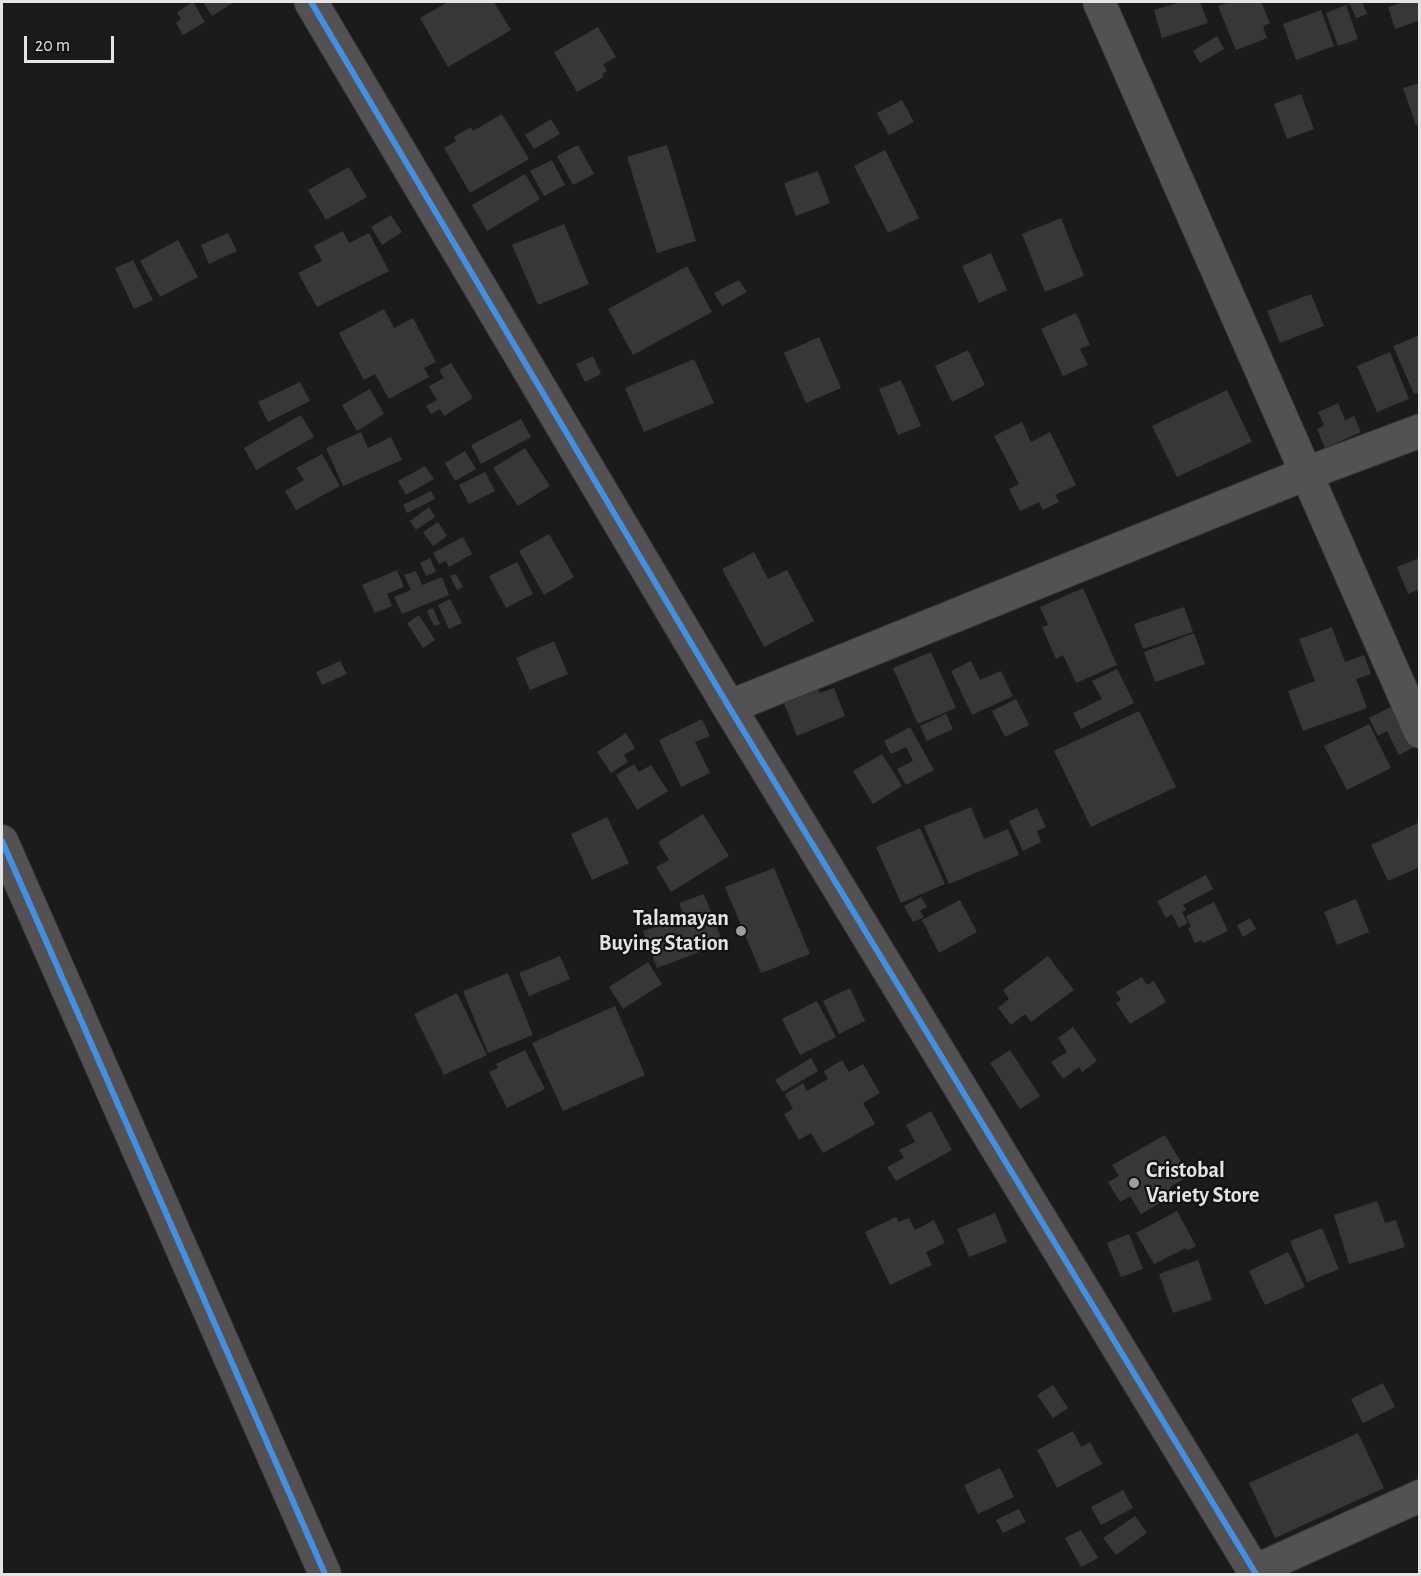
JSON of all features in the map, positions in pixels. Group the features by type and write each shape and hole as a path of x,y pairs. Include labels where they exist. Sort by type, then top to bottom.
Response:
{"street":[{"path":"311,2 729,707 1255,1573 1419,1496"},
{"path":"1099,2 1419,732"},
{"path":"729,707 1305,474 1419,431"},
{"path":"2,841 325,1575"}],"building":[{"path":"193,2 205,22 183,35 176,23 181,19 177,12"},
{"path":"203,2 234,2 212,16"},
{"path":"448,2 494,2 511,30 448,67 420,18"},
{"path":"1181,2 1200,2 1208,23 1162,38 1154,10"},
{"path":"1231,2 1261,2 1270,23 1263,26 1267,38 1236,50 1218,6"},
{"path":"1349,2 1362,2 1367,14 1356,18"},
{"path":"1404,2 1420,2 1420,20 1395,29 1388,7"},
{"path":"1346,5 1358,39 1338,46 1326,13"},
{"path":"1321,10 1334,46 1296,60 1283,24"},
{"path":"598,27 616,57 603,64 607,71 602,74 604,77 577,92 554,52"},
{"path":"1217,36 1224,49 1200,63 1193,51"},
{"path":"1420,83 1420,124 1416,125 1403,88"},
{"path":"1301,94 1314,129 1287,139 1274,104"},
{"path":"902,100 914,122 889,135 877,113"},
{"path":"502,114 529,159 470,193 444,148 456,141 454,137 471,127 473,131"},
{"path":"551,119 560,134 534,149 525,135"},
{"path":"578,145 594,174 573,185 557,156"},
{"path":"667,145 696,241 657,253 627,157"},
{"path":"885,150 919,218 888,233 854,166"},
{"path":"552,160 565,185 544,196 530,171"},
{"path":"349,167 367,197 326,220 308,190"},
{"path":"818,171 830,203 796,216 784,183"},
{"path":"525,174 540,199 487,231 472,205"},
{"path":"391,215 402,232 382,245 371,227"},
{"path":"1061,218 1084,276 1045,292 1022,234"},
{"path":"564,224 589,284 538,305 512,245"},
{"path":"343,231 349,243 369,233 389,271 317,307 298,273 322,261 314,246"},
{"path":"228,233 237,251 209,264 201,245"},
{"path":"178,240 198,277 160,297 140,261"},
{"path":"991,253 1007,290 979,303 962,266"},
{"path":"133,260 153,300 134,309 115,268"},
{"path":"687,266 712,312 633,355 608,309"},
{"path":"739,280 747,292 722,306 714,293"},
{"path":"1311,294 1324,326 1280,343 1267,311"},
{"path":"384,309 394,328 413,318 436,362 424,368 429,377 389,399 375,374 364,380 339,333"},
{"path":"1076,313 1090,345 1080,349 1088,365 1063,376 1041,329"},
{"path":"1420,335 1420,392 1414,394 1393,346"},
{"path":"819,337 841,388 806,403 784,353"},
{"path":"968,350 985,385 952,402 935,366"},
{"path":"1390,352 1409,399 1377,412 1357,366"},
{"path":"593,356 601,374 585,382 576,364"},
{"path":"694,359 714,403 644,432 625,388"},
{"path":"451,363 473,398 444,416 440,409 431,414 426,406 437,400 429,386 444,378 439,370"},
{"path":"901,380 921,426 898,435 879,389"},
{"path":"300,382 310,401 268,422 258,402"},
{"path":"370,389 384,414 357,431 342,405"},
{"path":"1227,390 1252,442 1177,477 1152,426"},
{"path":"1338,403 1345,420 1354,416 1361,432 1325,448 1317,429 1324,425 1318,412"},
{"path":"301,415 314,437 256,470 244,448"},
{"path":"521,419 531,437 481,464 471,445"},
{"path":"1022,422 1031,442 1050,432 1076,485 1055,495 1059,502 1043,510 1039,502 1020,511 1009,489 1019,484 994,436"},
{"path":"361,432 368,448 391,437 402,460 343,486 326,448"},
{"path":"525,448 550,486 518,506 493,468"},
{"path":"465,451 476,469 455,481 445,463"},
{"path":"322,454 340,486 296,510 285,491 304,480 296,468"},
{"path":"425,466 434,479 406,495 398,481"},
{"path":"485,472 495,491 469,504 459,485"},
{"path":"431,491 435,499 407,513 403,505"},
{"path":"429,507 435,517 416,530 410,521"},
{"path":"438,522 447,536 433,546 423,532"},
{"path":"549,534 574,577 544,595 519,551"},
{"path":"463,537 472,554 449,567 446,561 439,564 433,553"},
{"path":"754,552 768,579 787,570 814,621 764,647 722,569"},
{"path":"430,558 436,572 426,576 420,563"},
{"path":"1420,558 1419,597 1417,590 1408,594 1397,567"},
{"path":"517,562 533,594 506,608 489,576"},
{"path":"397,570 404,587 387,594 392,606 375,613 362,585"},
{"path":"416,571 422,585 442,577 449,595 402,614 394,597 411,590 404,575"},
{"path":"456,574 463,587 457,590 450,576"},
{"path":"1083,588 1117,665 1076,683 1063,655 1056,659 1042,627 1048,625 1040,607"},
{"path":"450,599 462,623 449,629 438,605"},
{"path":"1184,607 1193,632 1143,649 1134,624"},
{"path":"433,608 440,624 434,626 427,611"},
{"path":"419,615 435,640 423,648 407,623"},
{"path":"1332,627 1345,662 1364,655 1371,674 1356,679 1367,708 1303,731 1288,691 1315,681 1299,639"},
{"path":"1194,633 1205,664 1155,682 1144,652"},
{"path":"554,641 568,674 530,690 516,658"},
{"path":"931,652 956,708 918,724 893,668"},
{"path":"340,661 347,674 322,685 316,672"},
{"path":"971,661 980,680 1001,671 1013,696 972,715 951,671"},
{"path":"1117,669 1134,703 1081,729 1073,713 1102,699 1092,681"},
{"path":"817,687 820,693 834,688 845,716 797,736 783,701"},
{"path":"1016,699 1029,725 1005,737 992,711"},
{"path":"1395,705 1416,746 1399,755 1387,731 1378,736 1369,718"},
{"path":"1139,711 1176,787 1091,827 1054,751"},
{"path":"946,714 953,729 927,741 920,726"},
{"path":"702,719 710,736 695,742 710,773 681,787 659,740"},
{"path":"1369,724 1391,768 1347,790 1324,746"},
{"path":"910,727 934,770 906,785 897,769 913,761 906,747 891,754 884,741"},
{"path":"626,733 635,748 624,755 628,762 611,773 597,752"},
{"path":"882,754 902,786 873,804 853,771"},
{"path":"634,764 639,772 651,765 668,791 637,810 616,775"},
{"path":"971,807 984,839 1008,829 1019,855 949,884 924,826"},
{"path":"1037,808 1046,827 1037,831 1041,842 1023,851 1009,821"},
{"path":"703,814 729,856 671,892 656,867 669,860 658,842"},
{"path":"607,817 629,863 592,880 571,834"},
{"path":"1420,822 1420,867 1388,881 1371,845"},
{"path":"920,828 945,884 901,903 876,847"},
{"path":"774,868 810,954 761,973 725,887"},
{"path":"1206,875 1213,889 1183,905 1186,910 1182,912 1188,923 1179,928 1172,914 1166,918 1157,901"},
{"path":"704,894 723,943 657,968 643,931 684,916 679,903"},
{"path":"921,897 927,907 920,911 924,917 913,922 904,906"},
{"path":"1356,899 1369,932 1337,945 1324,912"},
{"path":"960,900 977,932 939,953 922,920"},
{"path":"1214,902 1228,931 1203,943 1201,940 1195,943 1188,928 1191,927 1186,916"},
{"path":"1250,918 1256,929 1243,937 1237,925"},
{"path":"560,956 570,979 529,996 519,973"},
{"path":"1048,956 1074,990 1031,1022 1025,1014 1011,1025 998,1008 1009,999 1003,990"},
{"path":"648,962 662,984 623,1009 609,987"},
{"path":"508,973 533,1035 488,1053 463,991"},
{"path":"1142,977 1147,985 1154,981 1166,1002 1130,1024 1116,1003 1121,1000 1116,992"},
{"path":"850,988 865,1021 839,1034 823,1001"},
{"path":"457,993 487,1055 444,1075 414,1014"},
{"path":"817,1001 836,1037 800,1055 782,1019"},
{"path":"615,1006 645,1075 563,1111 532,1043"},
{"path":"1073,1027 1097,1061 1082,1072 1079,1067 1063,1079 1051,1062 1067,1052 1058,1038"},
{"path":"525,1050 545,1089 507,1108 489,1072 498,1068 496,1064"},
{"path":"1010,1050 1040,1096 1020,1109 990,1063"},
{"path":"811,1058 818,1071 783,1092 775,1080"},
{"path":"842,1060 849,1072 863,1064 880,1093 863,1103 875,1124 823,1153 811,1133 799,1140 784,1114 793,1109 785,1094 803,1083 807,1091 828,1079 824,1071"},
{"path":"931,1111 952,1150 896,1181 887,1167 904,1158 899,1150 915,1142 906,1125"},
{"path":"1165,1135 1189,1176 1170,1187 1175,1194 1141,1214 1130,1196 1120,1202 1108,1182 1119,1176 1112,1165"},
{"path":"1377,1201 1385,1223 1396,1220 1405,1247 1349,1264 1334,1215"},
{"path":"1177,1211 1196,1246 1188,1250 1186,1248 1154,1264 1136,1233"},
{"path":"995,1213 1007,1242 969,1257 957,1229"},
{"path":"896,1217 899,1222 909,1218 915,1230 934,1220 945,1243 926,1252 932,1265 890,1285 865,1232"},
{"path":"1322,1228 1339,1269 1307,1282 1290,1241"},
{"path":"1129,1234 1143,1269 1121,1277 1107,1243"},
{"path":"1288,1252 1305,1287 1265,1305 1249,1271"},
{"path":"1198,1260 1212,1300 1173,1313 1159,1274"},
{"path":"1383,1383 1395,1407 1363,1423 1351,1399"},
{"path":"1053,1385 1068,1408 1053,1418 1037,1395"},
{"path":"1073,1431 1081,1447 1090,1442 1102,1464 1057,1488 1037,1450"},
{"path":"1358,1433 1384,1488 1275,1538 1249,1483"},
{"path":"1000,1468 1014,1497 978,1514 964,1485"},
{"path":"1123,1490 1133,1508 1101,1525 1091,1507"},
{"path":"1019,1509 1026,1522 1003,1533 996,1520"},
{"path":"1135,1516 1147,1533 1116,1555 1103,1538"},
{"path":"1081,1530 1098,1558 1081,1567 1065,1538"}],"cycle path":[{"path":"311,2 729,707 1256,1574"},
{"path":"2,841 325,1574"}],"place":[{"name":"Talamayan Buying Station","path":"741,931"},
{"name":"Cristobal Variety Store","path":"1134,1183"}]}
